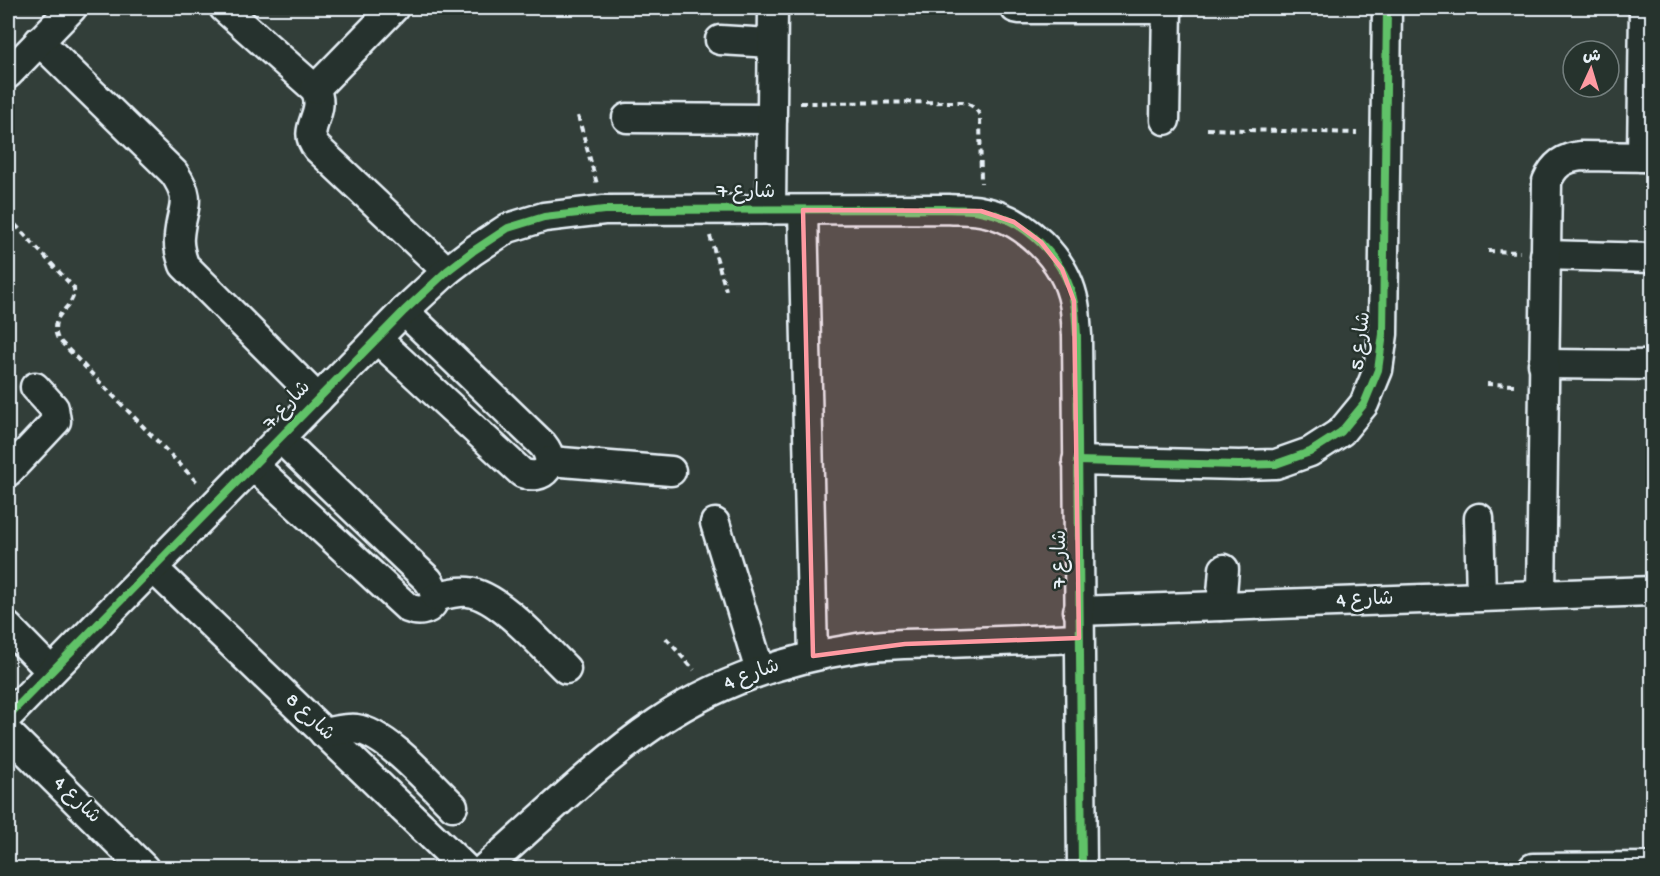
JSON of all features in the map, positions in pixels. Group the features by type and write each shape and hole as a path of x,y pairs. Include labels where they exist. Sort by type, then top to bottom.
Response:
{"street":[{"path":"224,8 315,89 320,104 311,130 313,143 447,271"},
{"path":"315,89 394,8"},
{"path":"771,210 773,8"},
{"path":"1015,8 1168,8 1165,120"},
{"name":"شارع 5","path":"1077,461 1276,464 1310,452 1341,432 1364,404 1378,370 1383,334 1387,8"},
{"path":"1541,594 1546,181 1559,162 1570,157 1647,157 1644,8"},
{"path":"8,74 51,20 182,184 186,196 186,210 179,237 184,265 318,399"},
{"path":"720,40 772,43"},
{"path":"627,118 772,111"},
{"name":"شارع 7","path":"8,716 404,311 447,271 508,228 543,217 604,210 948,209 981,211 1014,222 1041,242 1062,269 1074,302 1077,335 1082,868"},
{"path":"803,210 813,656"},
{"path":"1545,255 1653,258"},
{"path":"377,339 522,473 530,476 539,475 546,470 550,461 549,452 543,445 404,311"},
{"path":"1543,364 1653,365"},
{"path":"8,472 56,421 54,408 35,387"},
{"path":"253,465 408,608 416,612 432,605 436,597 434,587 428,580 280,438"},
{"path":"550,461 671,471"},
{"path":"1479,518 1481,596"},
{"path":"715,523 760,671"},
{"name":"شارع 8","path":"153,568 465,868"},
{"path":"1221,606 1224,569"},
{"name":"شارع 4","path":"485,868 615,753 660,721 712,691 760,671 813,656 859,648 1079,625 1221,606 1653,591"},
{"path":"436,597 452,592 469,592 485,597 500,606 566,669"},
{"path":"8,627 51,671"},
{"path":"324,733 340,729 357,729 373,734 387,743 453,806"},
{"name":"شارع 4","path":"8,733 144,868"},
{"path":"1533,868 1653,867"}],"path":[{"path":"772,111 962,102 970,104 980,115 981,211"},
{"path":"578,116 604,210"},
{"path":"1207,129 1385,134"},
{"path":"702,210 726,290"},
{"path":"8,217 74,288 73,299 57,317 55,332 58,339 217,503"},
{"path":"666,638 712,691"}],"highlighted area":[{"path":"803,210 981,211 1014,222 1041,242 1062,269 1074,301 1079,638 905,644 813,656"}],"cycle path":[{"path":"1077,461 1276,464 1310,452 1341,432 1364,404 1378,370 1383,334 1387,8"},
{"path":"8,716 404,311 447,271 508,228 544,217 604,210 976,210 1012,222 1040,243 1062,271 1075,307 1082,868"}]}
